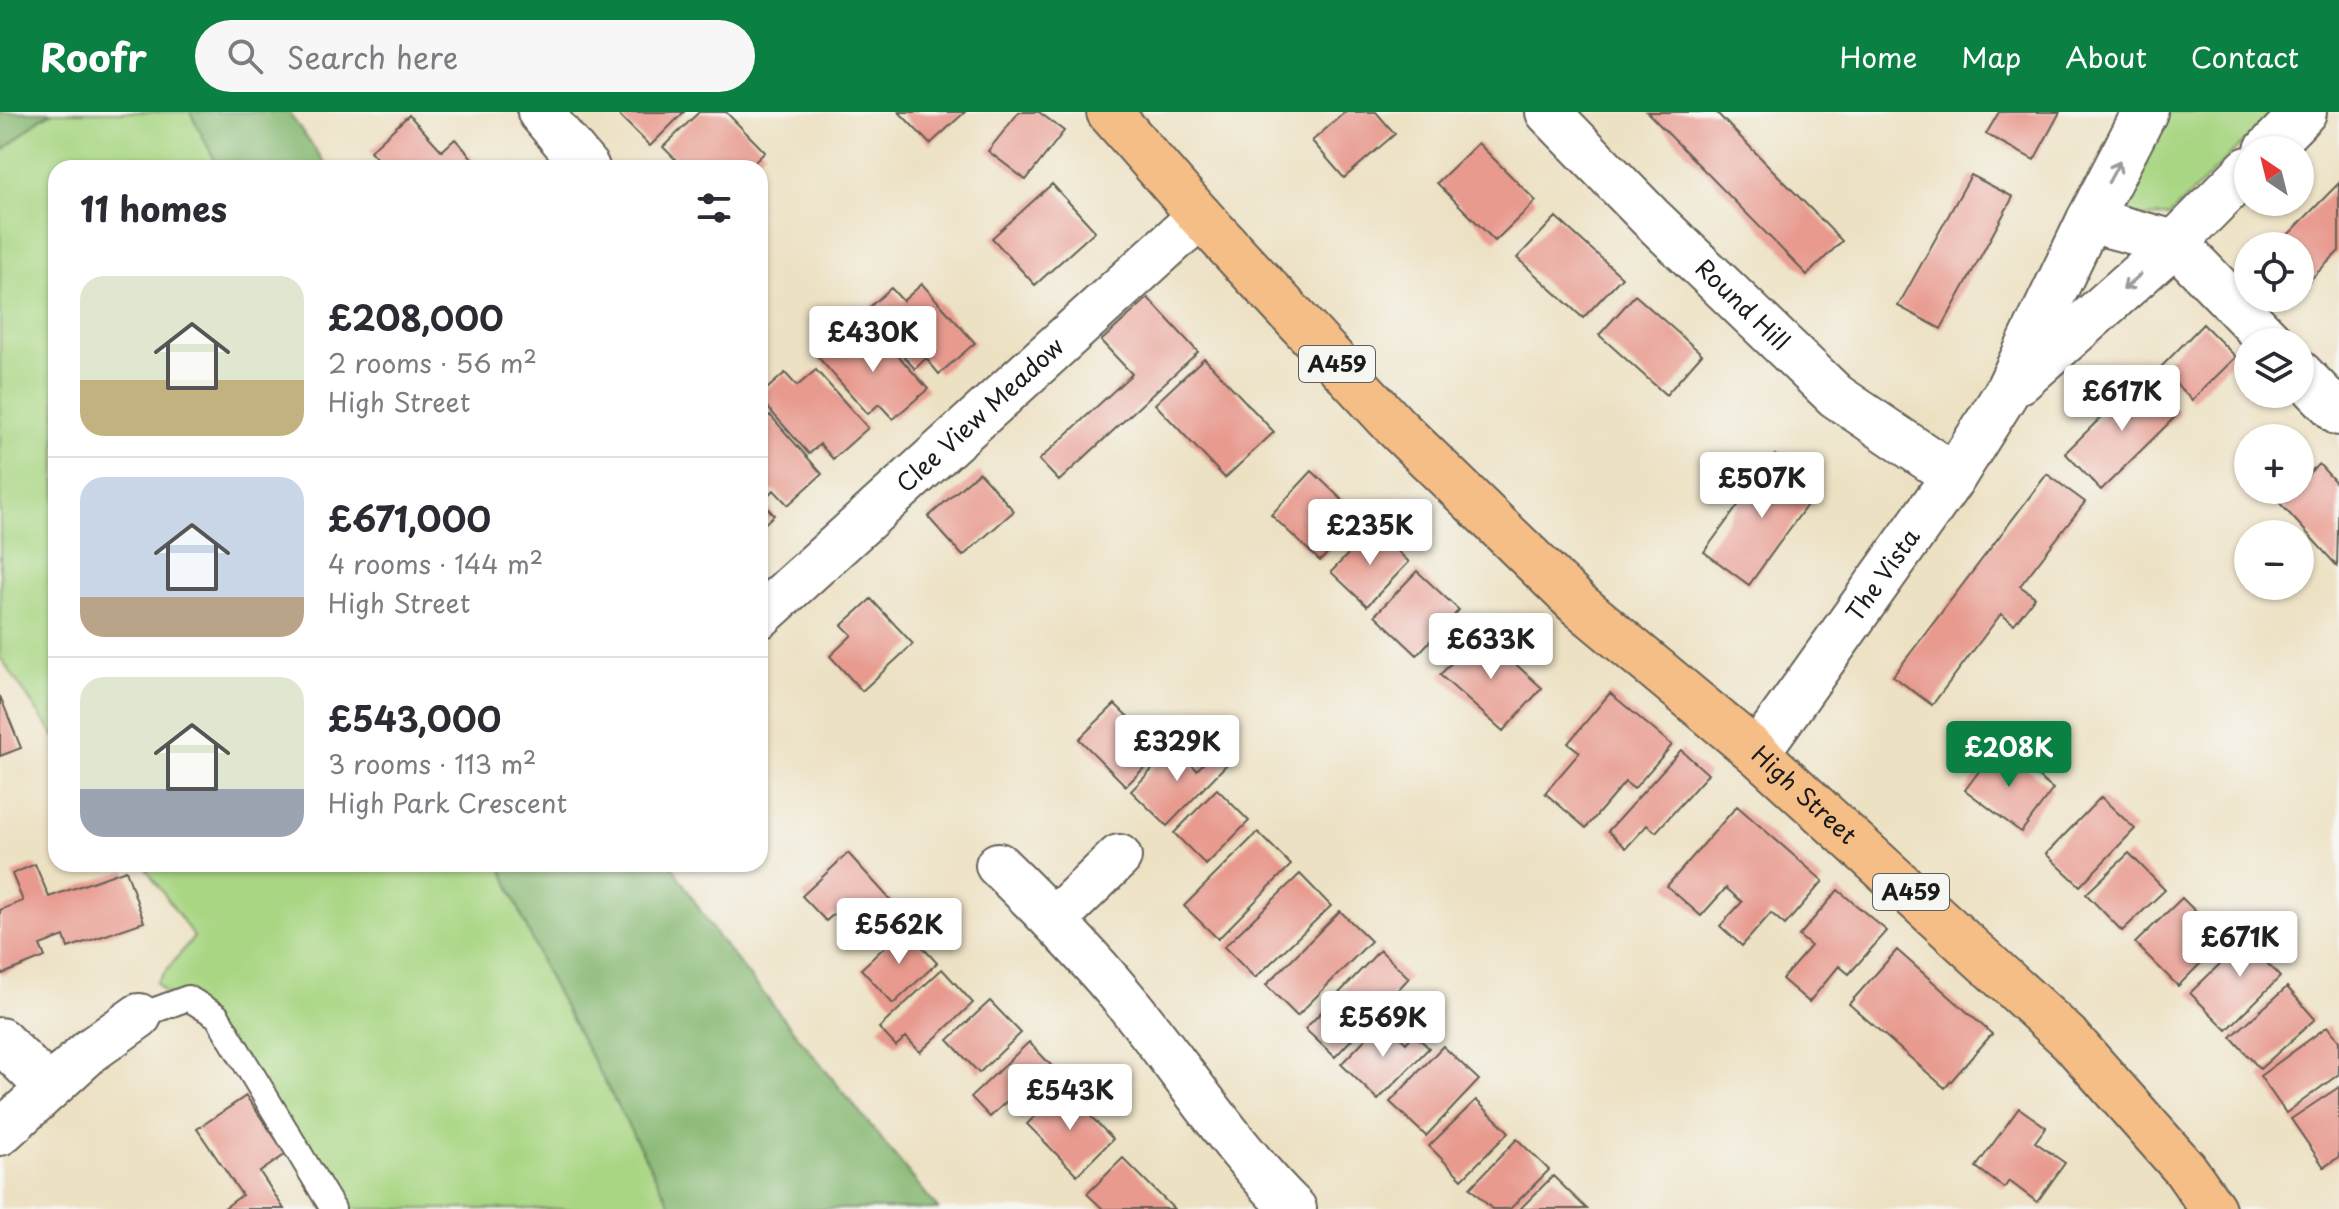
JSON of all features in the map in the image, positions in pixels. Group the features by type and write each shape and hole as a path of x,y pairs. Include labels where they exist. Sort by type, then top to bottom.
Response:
{"main road":[{"name":"A459","path":"1109,112 1200,216"},
{"name":"High Street","path":"1200,216 1396,427 1578,604 1757,753 2071,1040 2185,1169 2213,1209"}],"street":[{"path":"540,112 580,160"},
{"name":"Round Hill","path":"1548,112 1650,217 1836,396 1954,476"},
{"name":"The Vista","path":"1757,753 1954,476 2006,393 2145,112"},
{"path":"2281,136 2304,112"},
{"name":"The Vista","path":"2006,393 2175,243 2234,183"},
{"name":"Clee View Meadow","path":"768,609 1200,216"},
{"path":"2089,220 2175,243 2257,328"},
{"path":"2314,387 2339,413"},
{"path":"1054,920 1119,857"},
{"path":"998,865 1054,920 1125,1000 1215,1121 1294,1209"},
{"path":"0,1133 90,1051 139,1016"},
{"path":"0,1040 48,1087"}],"lane":[{"path":"139,1016 188,998 217,1016 333,1209"}],"green space":[{"path":"0,112 53,112 41,118 0,153"},
{"path":"53,112 190,112 215,160 48,160 48,726 0,657 0,153 41,118"},
{"path":"190,112 288,112 323,160 215,160"},
{"path":"2162,112 2274,112 2250,136 2234,136 2234,152 2169,216 2139,217 2111,205"},
{"path":"149,872 503,872 545,971 673,1209 326,1209 249,1079 156,983 194,937"},
{"path":"503,872 676,872 716,935 938,1209 673,1209 545,971"}],"building":[{"path":"616,112 684,112 650,146"},
{"path":"699,112 726,112 765,152 757,160 676,160 663,147"},
{"path":"899,112 965,112 930,144"},
{"path":"1019,112 1039,112 1064,131 1026,180 988,151"},
{"path":"1345,112 1376,112 1395,134 1344,178 1312,141"},
{"path":"1647,112 1716,112 1842,241 1807,275"},
{"path":"1999,112 2060,112 2034,160 1986,134"},
{"path":"409,115 442,151 455,139 474,160 378,160 370,151"},
{"path":"1478,143 1536,201 1495,241 1437,183"},
{"path":"1971,175 2013,197 1941,329 1898,306"},
{"path":"2339,183 2339,251 2314,276 2314,232 2291,232 2307,216 2314,216 2314,208"},
{"path":"1052,184 1095,231 1035,285 992,238"},
{"path":"1556,217 1622,277 1583,318 1517,258"},
{"path":"922,284 975,343 939,374 926,358 915,369 864,312 891,288 903,301"},
{"path":"1635,295 1702,354 1666,395 1599,335"},
{"path":"1148,298 1198,352 1059,481 1039,460 1132,374 1101,341"},
{"path":"2203,324 2234,355 2234,359 2192,400 2160,368"},
{"path":"875,330 928,389 893,419 879,404 868,414 818,357 845,333 857,346"},
{"path":"1204,358 1274,432 1225,478 1155,404"},
{"path":"816,370 868,428 833,459 820,444 809,454 768,408 768,388 785,373 797,386"},
{"path":"2143,376 2179,413 2101,490 2065,453"},
{"path":"770,415 822,474 788,505 774,490 768,495"},
{"path":"1775,455 1820,487 1749,585 1704,552"},
{"path":"2319,464 2339,486 2337,566 2314,541 2314,520 2295,520 2281,504 2314,504 2314,468"},
{"path":"1312,471 1361,518 1320,561 1271,515"},
{"path":"979,472 1014,511 963,556 928,517"},
{"path":"2047,474 2085,502 2020,586 2035,597 2026,609 2014,624 2001,614 1932,705 1893,676"},
{"path":"1373,528 1409,562 1367,606 1331,572"},
{"path":"1417,571 1459,610 1417,655 1375,615"},
{"path":"871,599 913,644 862,691 830,656 852,635 842,625"},
{"path":"1480,632 1542,688 1503,731 1440,675"},
{"path":"1610,693 1672,745 1634,789 1625,782 1586,828 1545,793 1580,752 1568,743"},
{"path":"0,696 21,748 0,756"},
{"path":"1115,704 1162,750 1126,786 1079,739"},
{"path":"1998,746 2053,789 2021,832 1965,790"},
{"path":"1174,747 1197,770 1218,748 1230,761 1167,826 1131,791"},
{"path":"1681,750 1708,774 1656,832 1647,825 1626,848 1608,831"},
{"path":"1217,789 1249,821 1206,865 1174,833"},
{"path":"2101,797 2135,829 2080,886 2046,854"},
{"path":"1737,806 1823,881 1785,925 1771,913 1742,946 1720,926 1742,902 1726,888 1701,916 1667,886"},
{"path":"1258,832 1291,865 1218,939 1184,906"},
{"path":"848,853 896,906 859,941 834,914 826,921 802,896"},
{"path":"2129,853 2165,890 2122,931 2086,894"},
{"path":"35,864 49,897 127,872 144,922 68,948 64,936 40,945 45,957 0,975 0,910 23,901 12,874"},
{"path":"1300,874 1331,906 1255,978 1224,947"},
{"path":"1838,890 1887,931 1849,974 1839,966 1809,1002 1782,979 1811,946 1799,936"},
{"path":"2182,898 2224,940 2178,986 2135,943"},
{"path":"1340,911 1371,941 1297,1016 1266,985"},
{"path":"2260,925 2283,948 2267,963 2280,977 2227,1030 2190,993"},
{"path":"905,928 937,963 893,1004 861,969"},
{"path":"1380,950 1409,978 1335,1057 1305,1029"},
{"path":"1897,950 1992,1034 1945,1088 1849,1004"},
{"path":"942,969 973,1003 920,1052 906,1037 896,1046 879,1028"},
{"path":"2287,987 2315,1019 2260,1069 2231,1037"},
{"path":"990,1001 1021,1033 979,1073 948,1040"},
{"path":"1383,1021 1406,1043 1414,1034 1429,1048 1378,1100 1341,1064"},
{"path":"2328,1026 2339,1041 2339,1074 2286,1113 2260,1076"},
{"path":"1029,1042 1062,1077 1022,1115 1008,1100 990,1117 971,1097"},
{"path":"1443,1046 1479,1080 1426,1136 1390,1102"},
{"path":"2339,1087 2339,1157 2324,1167 2291,1119"},
{"path":"1063,1088 1113,1139 1077,1175 1027,1124"},
{"path":"246,1096 286,1154 260,1172 284,1209 223,1209 242,1195 197,1129"},
{"path":"1476,1100 1509,1132 1462,1179 1429,1146"},
{"path":"2019,1108 2046,1127 2035,1142 2065,1163 2037,1202 2009,1181 2004,1188 1976,1167"},
{"path":"1517,1139 1549,1170 1510,1209 1492,1209 1470,1188"},
{"path":"1123,1158 1174,1209 1103,1209 1087,1194"},
{"path":"1553,1176 1587,1209 1520,1209"}]}
